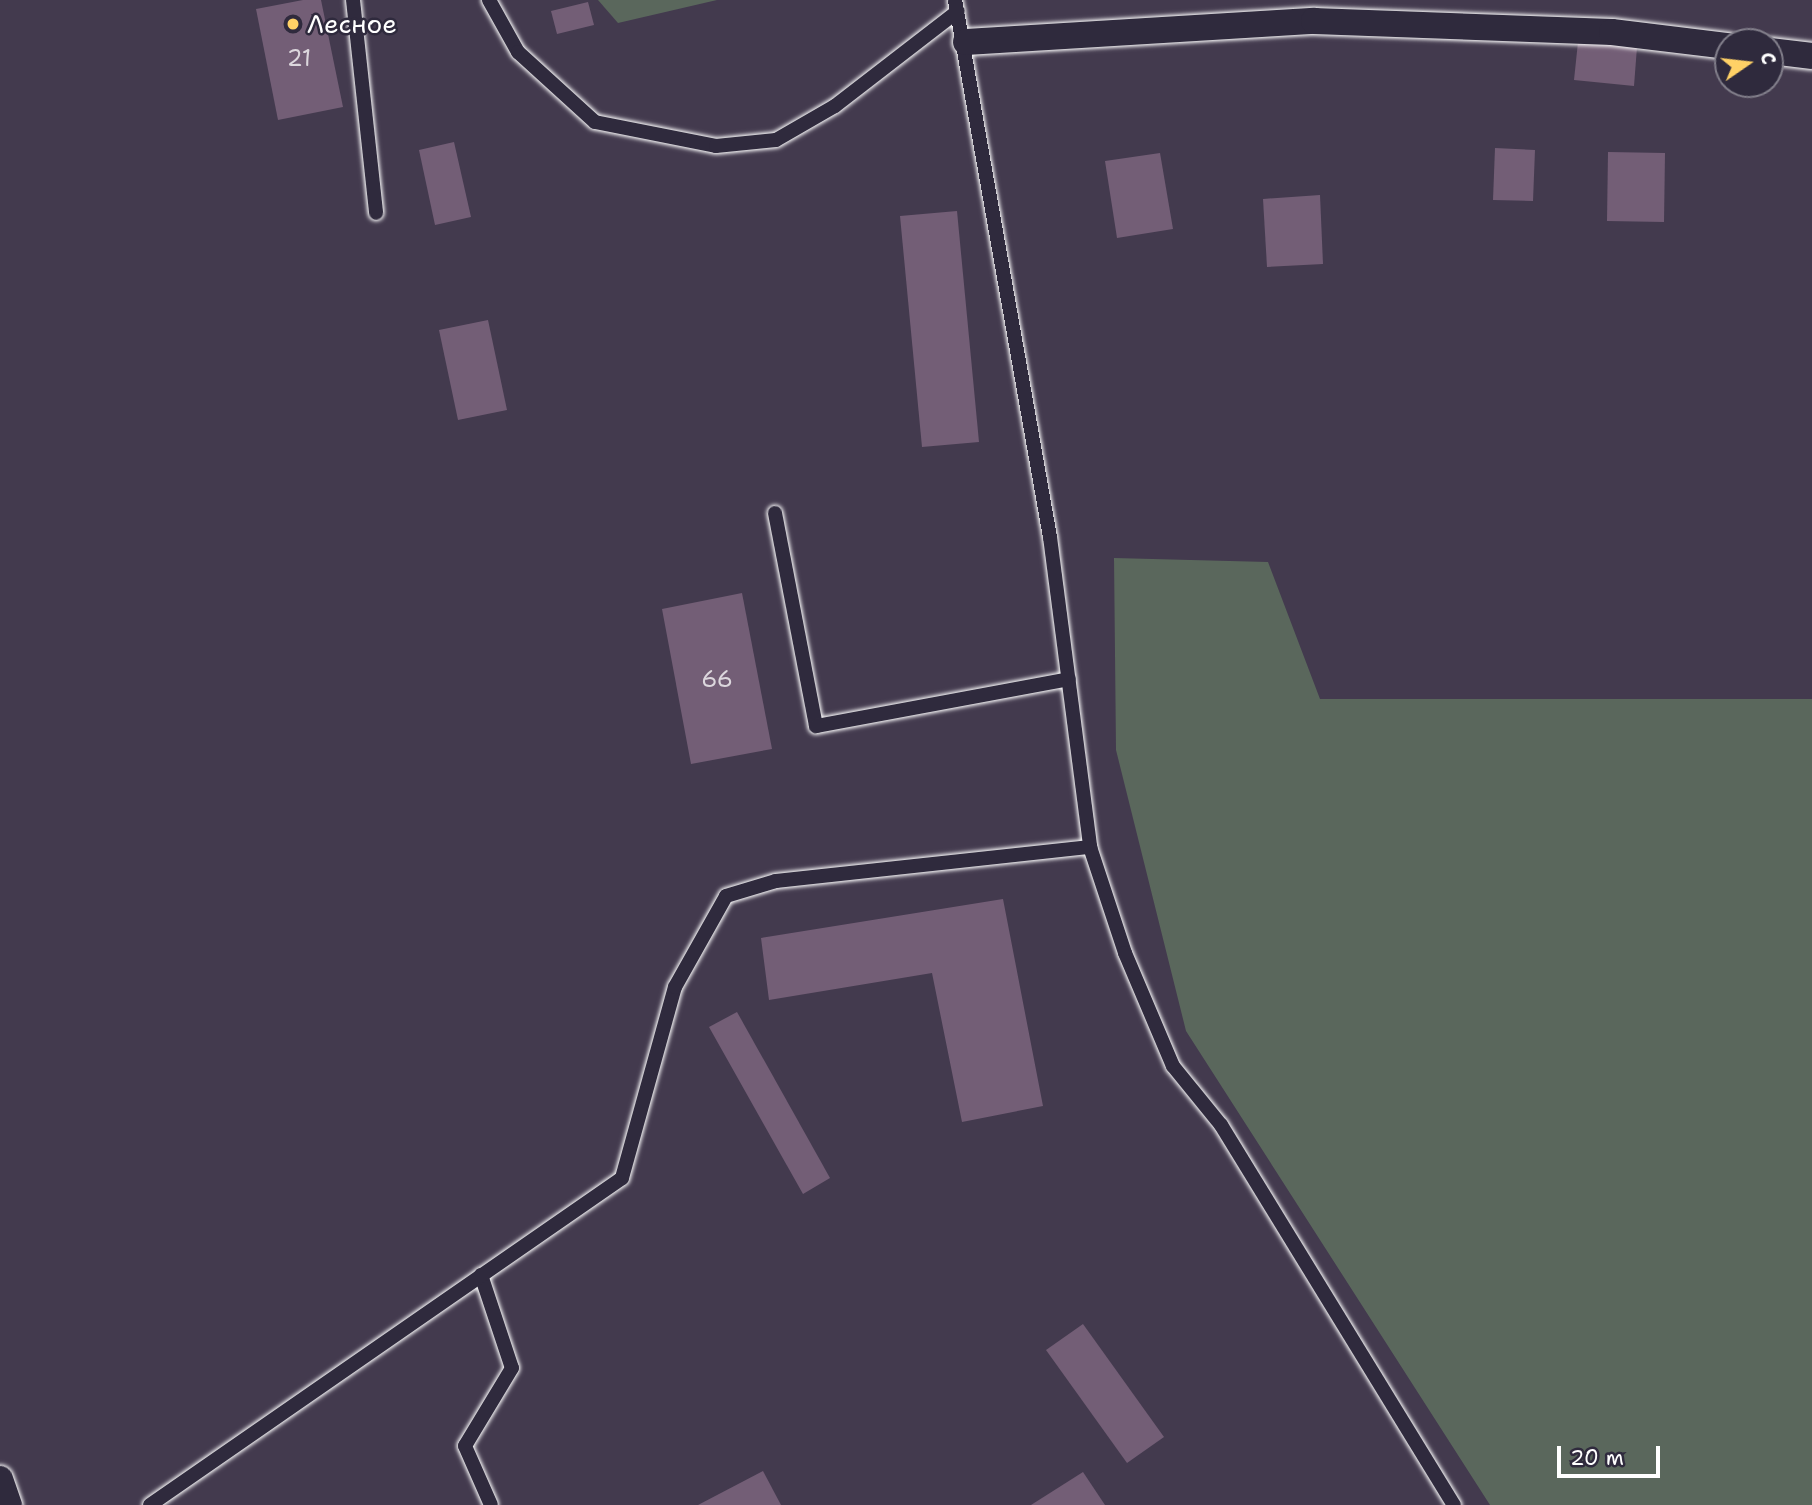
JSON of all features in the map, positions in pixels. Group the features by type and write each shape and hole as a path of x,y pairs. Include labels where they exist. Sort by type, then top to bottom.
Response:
{"street":[{"path":"966,42 1314,21 1612,32 1714,44"},
{"path":"1784,53 1812,56"},
{"path":"0,1479 9,1505"}],"lane":[{"path":"353,0 376,213"},
{"path":"489,0 518,52 595,122 716,146 776,140 835,106 957,6 966,42 1050,537 1090,847 1125,953 1173,1066 1221,1125 1454,1505"},
{"path":"775,513 816,726 1069,679"},
{"path":"150,1505 622,1178 675,987 726,896 776,881 1090,847"},
{"path":"481,1275 512,1368 465,1446 491,1505"}],"green space":[{"path":"598,0 717,0 618,23"},
{"path":"1114,558 1268,562 1320,699 1812,699 1812,1505 1490,1505 1186,1031 1116,750"}],"building":[{"path":"303,0 321,0 343,107 278,120 256,9"},
{"path":"588,2 594,25 557,34 551,11"},
{"path":"1578,42 1637,47 1634,86 1574,80"},
{"path":"454,142 471,217 435,225 419,150"},
{"path":"1495,148 1535,150 1533,201 1493,200"},
{"path":"1608,152 1665,153 1664,222 1607,221"},
{"path":"1160,153 1173,229 1117,238 1105,161"},
{"path":"1320,195 1323,264 1267,267 1263,199"},
{"path":"957,211 979,442 922,447 900,216"},
{"path":"488,320 507,410 458,420 439,330"},
{"path":"742,593 772,749 691,764 662,609"},
{"path":"1003,899 1043,1106 962,1122 932,973 769,1000 761,938"},
{"path":"737,1012 830,1178 803,1194 709,1027"},
{"path":"1083,1324 1164,1437 1127,1463 1046,1350"},
{"path":"763,1471 781,1505 698,1505"},
{"path":"1083,1472 1105,1505 1031,1505"}],"place":[{"name":"Лесное","path":"293,24"}]}
